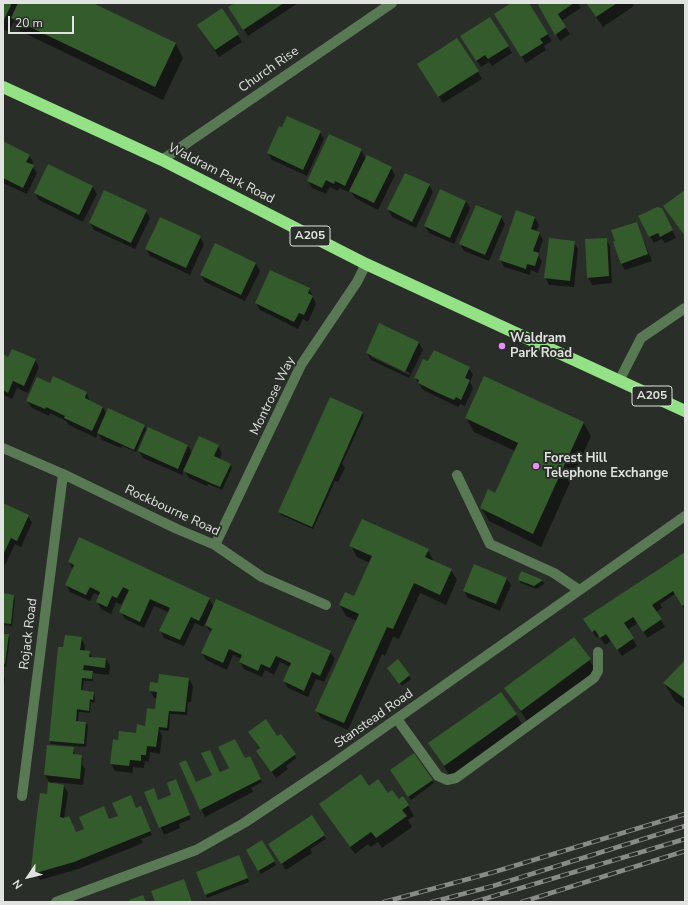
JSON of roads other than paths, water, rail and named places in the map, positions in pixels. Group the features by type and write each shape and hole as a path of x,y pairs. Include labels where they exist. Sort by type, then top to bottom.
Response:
{"highway":[{"name":"Waldram Park Road","path":"3,87 162,160 366,264 685,411"}],"street":[{"name":"Church Rise","path":"162,160 392,3"},
{"name":"Montrose Way","path":"215,545 301,365 357,282 366,264"},
{"path":"619,381 641,338 685,308"},
{"name":"Rockbourne Road","path":"3,448 63,474 177,529 215,545 262,576 326,605"},
{"name":"Rojack Road","path":"22,796 63,474"},
{"path":"457,475 490,544 554,573 579,590"},
{"name":"Stanstead Road","path":"56,902 196,850 244,823 397,719 685,516"},
{"path":"397,719 438,776 447,780 456,778 594,678 598,671 598,652"}],"railway":[{"path":"384,902 494,872 685,814"},
{"path":"432,902 493,886 685,826"},
{"path":"474,902 685,839"},
{"path":"522,902 685,851"}],"place":[{"name":"Waldram Park Road","path":"502,346"},
{"name":"Forest Hill Telephone Exchange","path":"536,466"}]}
